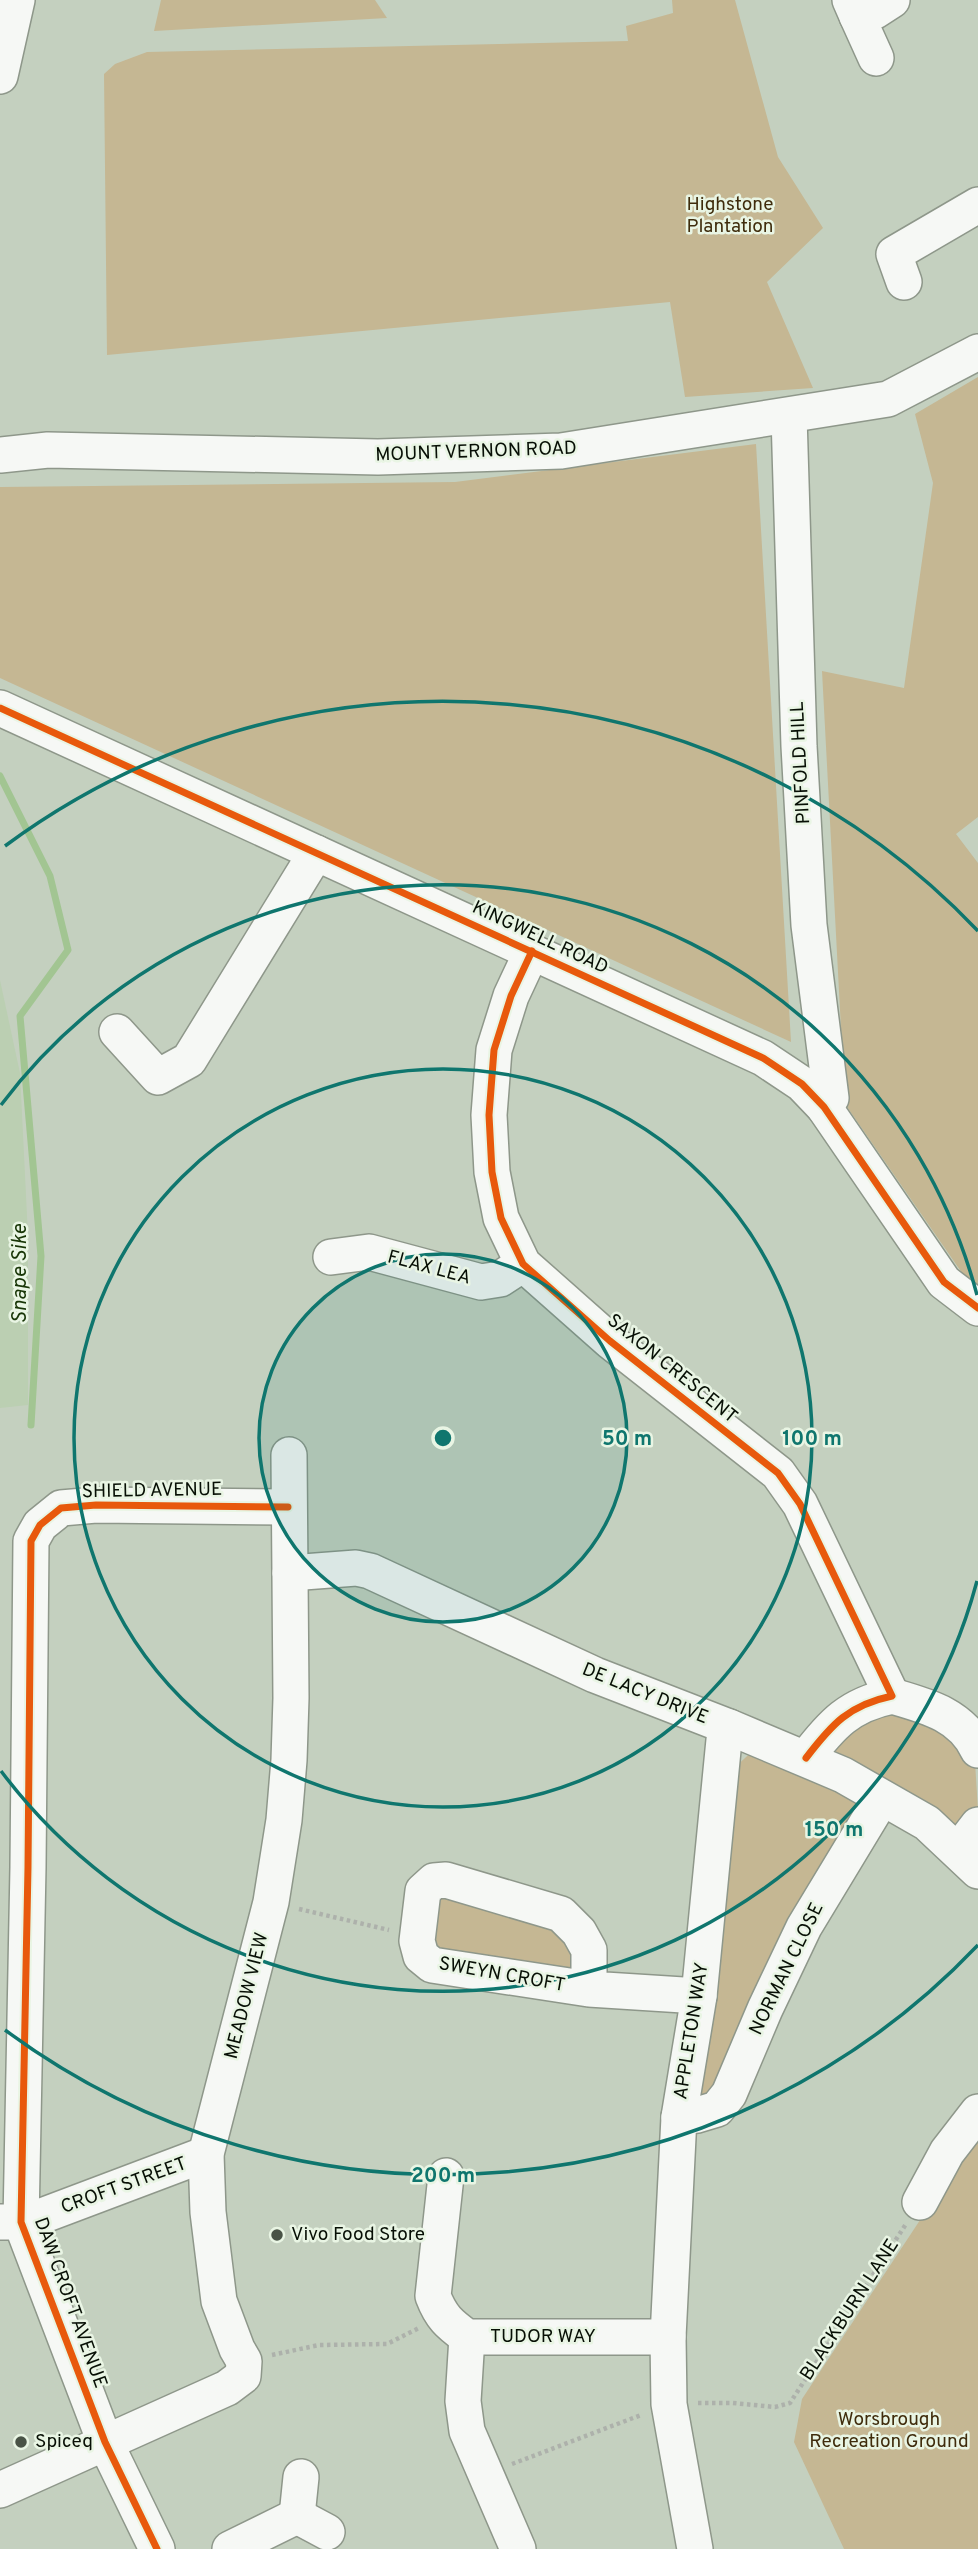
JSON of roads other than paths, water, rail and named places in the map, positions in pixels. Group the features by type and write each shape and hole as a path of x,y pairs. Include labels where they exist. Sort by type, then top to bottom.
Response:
{"street":[{"path":"0,76 17,0"},
{"path":"854,8 875,11 892,0"},
{"path":"854,8 876,58"},
{"path":"904,282 894,254 978,205"},
{"name":"MOUNT VERNON ROAD","path":"0,455 48,450 378,457 561,451 888,399 978,352"},
{"name":"PINFOLD HILL","path":"789,416 802,801 810,925 831,1098 824,1107"},
{"name":"KINGWELL ROAD","path":"0,708 762,1058 802,1084 824,1107 944,1282 978,1308"},
{"path":"117,1032 158,1077 189,1060 317,853"},
{"name":"SAXON CRESCENT","path":"533,951 511,996 494,1050 489,1115 492,1172 501,1218 523,1264 610,1341 778,1473 800,1504 892,1696"},
{"name":"FLAX LEA","path":"331,1257 369,1252 481,1282 500,1279 523,1264"},
{"name":"MEADOW VIEW","path":"105,2442 227,2388 243,2376 244,2361 219,2301 208,2212 206,2154 271,1902 284,1820 289,1760 289,1455"},
{"name":"SHIELD AVENUE","path":"15,1543 61,1508 96,1505 288,1507"},
{"name":"DAW CROFT AVENUE","path":"15,1543 28,1881 10,2222 105,2442 157,2549"},
{"name":"DE LACY DRIVE","path":"290,1573 356,1568 370,1571 595,1675 806,1758 971,1849"},
{"path":"806,1758 830,1727 850,1710 872,1700 892,1696 942,1712 971,1735 978,1750"},
{"name":"APPLETON WAY","path":"695,2549 669,2404 668,2337 679,2117 699,1996 724,1740 729,1727"},
{"name":"NORMAN CLOSE","path":"679,2117 698,2116 717,2109 729,2094 765,2008 804,1927 882,1798"},
{"name":"SWEYN CROFT","path":"589,1989 589,1951 579,1932 561,1914 446,1880 433,1881 424,1891 418,1937 421,1956 432,1965 589,1989 699,1996"},
{"path":"920,2202 947,2152 978,2112"},
{"name":"CROFT STREET","path":"10,2222 39,2217 206,2154"},
{"name":"TUDOR WAY","path":"446,2175 433,2296 440,2314 467,2337 668,2337"},
{"path":"467,2337 463,2401 466,2421 476,2456 518,2549"},
{"path":"0,2490 105,2442"},
{"path":"230,2549 312,2524 301,2477"}],"waterway":[{"name":"Snape Sike","path":"0,776 50,876 68,950 20,1016 41,1256 31,1425"}],"place":[{"name":"Vivo Food Store","path":"277,2235"},
{"name":"Spiceq","path":"21,2442"}],"park label":[{"name":"Highstone Plantation","path":"730,216"},
{"name":"Worsbrough Recreation Ground","path":"889,2431"}]}
